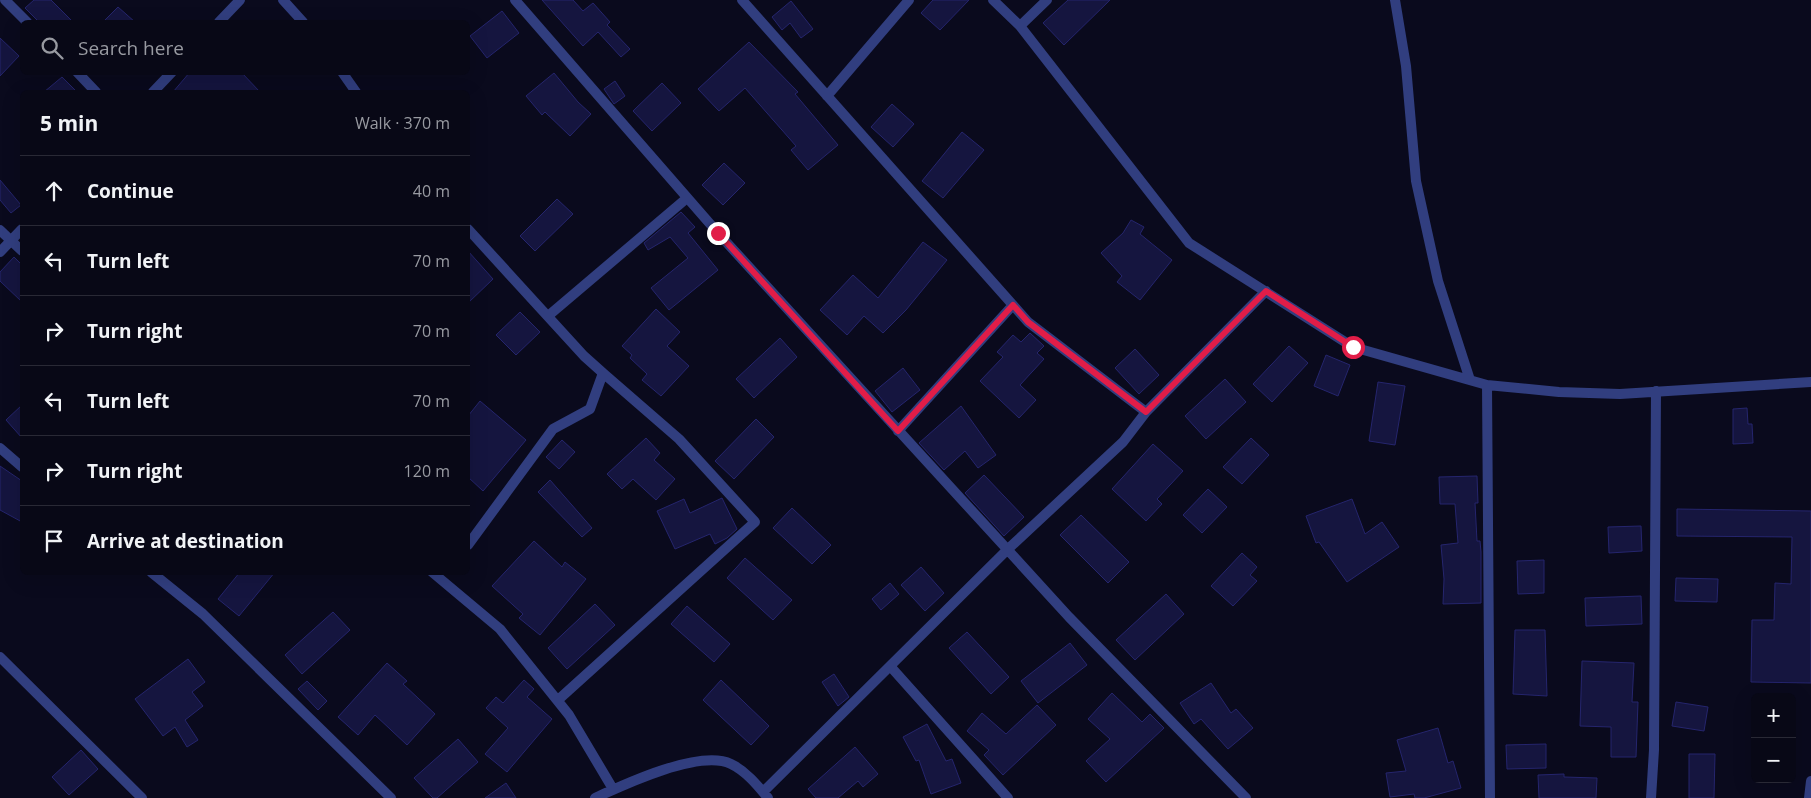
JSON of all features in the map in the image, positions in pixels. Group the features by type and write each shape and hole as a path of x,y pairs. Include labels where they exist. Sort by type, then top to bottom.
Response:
{"street":[{"path":"5,0 25,20"},
{"path":"221,20 240,0"},
{"path":"283,0 301,20"},
{"path":"515,0 687,198 1007,550 1069,617 1246,798"},
{"path":"742,0 1028,322 1146,412"},
{"path":"827,96 909,0"},
{"path":"994,0 1020,26 1190,243 1353,347 1487,385 1558,392 1620,394 1656,390 1811,382"},
{"path":"1020,26 1047,0"},
{"path":"1395,0 1406,66 1416,181 1438,281 1470,380"},
{"path":"79,75 94,90"},
{"path":"155,90 169,75"},
{"path":"344,75 355,90"},
{"path":"548,316 687,198"},
{"path":"0,230 20,249"},
{"path":"0,252 20,230"},
{"path":"470,231 603,373 680,439 755,522 558,700"},
{"path":"595,798 688,762 710,759 731,764 746,774 766,795 890,666 1007,550 1123,442 1146,412 1266,291"},
{"path":"898,431 1013,305"},
{"path":"470,542 553,429 590,409 603,373"},
{"path":"1487,385 1490,798"},
{"path":"1651,798 1654,750 1656,390"},
{"path":"0,448 20,465"},
{"path":"155,575 203,614 391,798"},
{"path":"445,576 500,629 558,700 614,790"},
{"path":"0,658 142,798"},
{"path":"890,666 1008,798"},
{"path":"1809,798 1811,781"}],"building":[{"path":"34,0 51,0 71,20 37,20 25,8"},
{"path":"542,0 573,0 583,11 593,3 610,22 607,25 630,49 621,57 598,32 583,46"},
{"path":"933,0 969,0 940,30 921,13"},
{"path":"1068,0 1110,0 1064,45 1043,23"},
{"path":"791,1 813,29 801,38 790,23 782,30 772,17"},
{"path":"118,7 133,20 105,20"},
{"path":"502,11 519,33 487,58 470,36"},
{"path":"0,38 19,56 0,76"},
{"path":"749,42 798,92 795,94 838,145 808,170 791,150 796,146 745,88 719,111 698,89"},
{"path":"554,73 578,102 591,114 570,136 545,112 542,115 526,96"},
{"path":"187,75 244,75 258,90 175,90"},
{"path":"62,77 75,90 46,90"},
{"path":"615,81 625,96 614,104 604,89"},
{"path":"662,83 681,103 652,131 633,111"},
{"path":"892,104 914,124 893,147 871,127"},
{"path":"962,132 984,150 943,198 922,181"},
{"path":"724,163 745,183 723,205 702,185"},
{"path":"0,180 20,206 11,213 0,200"},
{"path":"557,199 573,214 535,251 520,236"},
{"path":"681,212 695,227 688,233 718,270 669,310 651,288 688,258 670,237 648,250 644,243"},
{"path":"1131,220 1144,227 1140,234 1172,260 1140,300 1117,282 1122,276 1101,253 1123,233"},
{"path":"923,242 947,260 906,310 883,333 864,316 847,335 820,310 853,275 878,298"},
{"path":"470,253 493,279 470,301"},
{"path":"14,257 20,263 20,300 0,281 0,272"},
{"path":"656,309 680,332 667,346 689,366 661,396 642,380 647,374 630,358 632,355 622,346"},
{"path":"520,312 540,332 516,355 496,335"},
{"path":"1030,333 1044,346 1037,353 1044,359 1020,385 1036,400 1019,418 980,381 1003,357 997,352 1013,335 1021,342"},
{"path":"780,338 797,357 754,398 736,379"},
{"path":"1289,346 1308,363 1272,402 1253,384"},
{"path":"1135,349 1159,375 1139,394 1115,368"},
{"path":"1326,355 1350,365 1338,396 1314,386"},
{"path":"903,368 920,390 892,412 875,391"},
{"path":"1225,379 1246,402 1206,439 1185,416"},
{"path":"1378,382 1405,386 1395,445 1369,441"},
{"path":"480,401 526,440 483,491 470,479 470,414"},
{"path":"961,406 996,455 978,468 965,451 944,470 919,443"},
{"path":"20,407 20,436 6,420"},
{"path":"1747,408 1748,424 1752,424 1753,443 1733,444 1733,409"},
{"path":"756,419 774,437 734,479 715,461"},
{"path":"646,438 660,453 654,460 675,479 656,500 633,479 622,489 607,474"},
{"path":"1251,438 1269,455 1242,484 1223,467"},
{"path":"562,440 575,452 559,469 546,457"},
{"path":"1153,444 1183,471 1157,499 1162,504 1146,521 1112,489"},
{"path":"0,466 20,480 20,521 0,510"},
{"path":"984,475 1024,517 1004,536 965,493"},
{"path":"1477,476 1478,503 1475,503 1477,541 1480,541 1481,552 1481,603 1443,604 1444,579 1441,545 1458,543 1455,504 1440,504 1439,477"},
{"path":"550,480 592,528 582,537 538,492"},
{"path":"1208,489 1227,507 1202,533 1183,515"},
{"path":"722,498 737,529 727,538 715,544 710,534 675,549 657,511 684,499 690,513"},
{"path":"1352,499 1365,534 1382,522 1399,547 1347,582 1319,542 1316,543 1306,516"},
{"path":"792,508 831,545 812,564 773,528"},
{"path":"1677,509 1811,511 1811,683 1751,682 1752,620 1774,620 1775,583 1791,584 1792,537 1677,536"},
{"path":"1081,515 1129,562 1108,583 1060,535"},
{"path":"1641,526 1642,551 1609,553 1608,527"},
{"path":"534,541 562,567 565,562 586,579 540,635 519,618 523,614 492,586"},
{"path":"1242,553 1257,567 1250,575 1257,581 1233,606 1211,586"},
{"path":"745,558 792,600 773,620 727,578"},
{"path":"1544,560 1544,593 1518,594 1517,561"},
{"path":"921,567 944,593 925,611 901,585"},
{"path":"238,575 273,575 239,616 218,599"},
{"path":"1676,578 1718,579 1717,602 1675,601"},
{"path":"890,583 899,594 881,610 872,599"},
{"path":"1166,594 1184,614 1135,660 1116,640"},
{"path":"1641,596 1642,624 1586,626 1585,598"},
{"path":"595,604 615,625 567,669 548,648"},
{"path":"687,606 730,644 714,662 671,624"},
{"path":"333,612 350,630 302,674 285,655"},
{"path":"1515,630 1545,630 1547,696 1513,694"},
{"path":"967,632 1009,677 991,694 949,648"},
{"path":"1070,643 1087,665 1038,703 1021,681"},
{"path":"188,659 205,682 192,692 203,706 185,720 198,740 187,747 175,727 163,736 135,699"},
{"path":"1582,661 1634,663 1632,702 1638,702 1636,757 1611,757 1611,727 1580,726"},
{"path":"387,663 407,681 403,684 435,714 407,745 375,715 358,735 338,717"},
{"path":"834,674 849,697 838,706 822,682"},
{"path":"524,680 534,689 527,697 552,719 507,772 485,754 508,728 486,708 496,697 503,703"},
{"path":"721,680 769,726 751,745 703,700"},
{"path":"307,681 327,701 318,710 298,689"},
{"path":"1211,683 1231,713 1236,709 1253,728 1228,749 1201,719 1194,724 1180,703"},
{"path":"1112,693 1142,722 1150,714 1164,728 1106,782 1086,761 1110,739 1088,719"},
{"path":"1676,702 1708,707 1704,731 1672,726"},
{"path":"1037,705 1056,725 1003,775 984,755 989,750 967,731 982,713 1006,734"},
{"path":"927,724 946,761 952,759 961,783 931,794 919,760 916,761 903,737"},
{"path":"1438,728 1448,763 1453,761 1461,788 1424,798 1415,798 1414,794 1390,797 1386,773 1406,771 1397,740"},
{"path":"458,739 478,762 437,798 433,798 414,778"},
{"path":"1546,744 1546,768 1507,769 1506,745"},
{"path":"855,747 878,774 863,787 858,781 838,798 816,798 808,789"},
{"path":"81,750 98,769 69,795 52,777"},
{"path":"1689,754 1715,754 1714,798 1689,798"},
{"path":"1564,774 1564,777 1597,778 1596,798 1539,798 1538,775"},
{"path":"506,783 516,798 485,798"}],"route":[{"path":"718,233 898,431 1013,305 1028,322 1146,412 1266,291 1353,347"}]}
